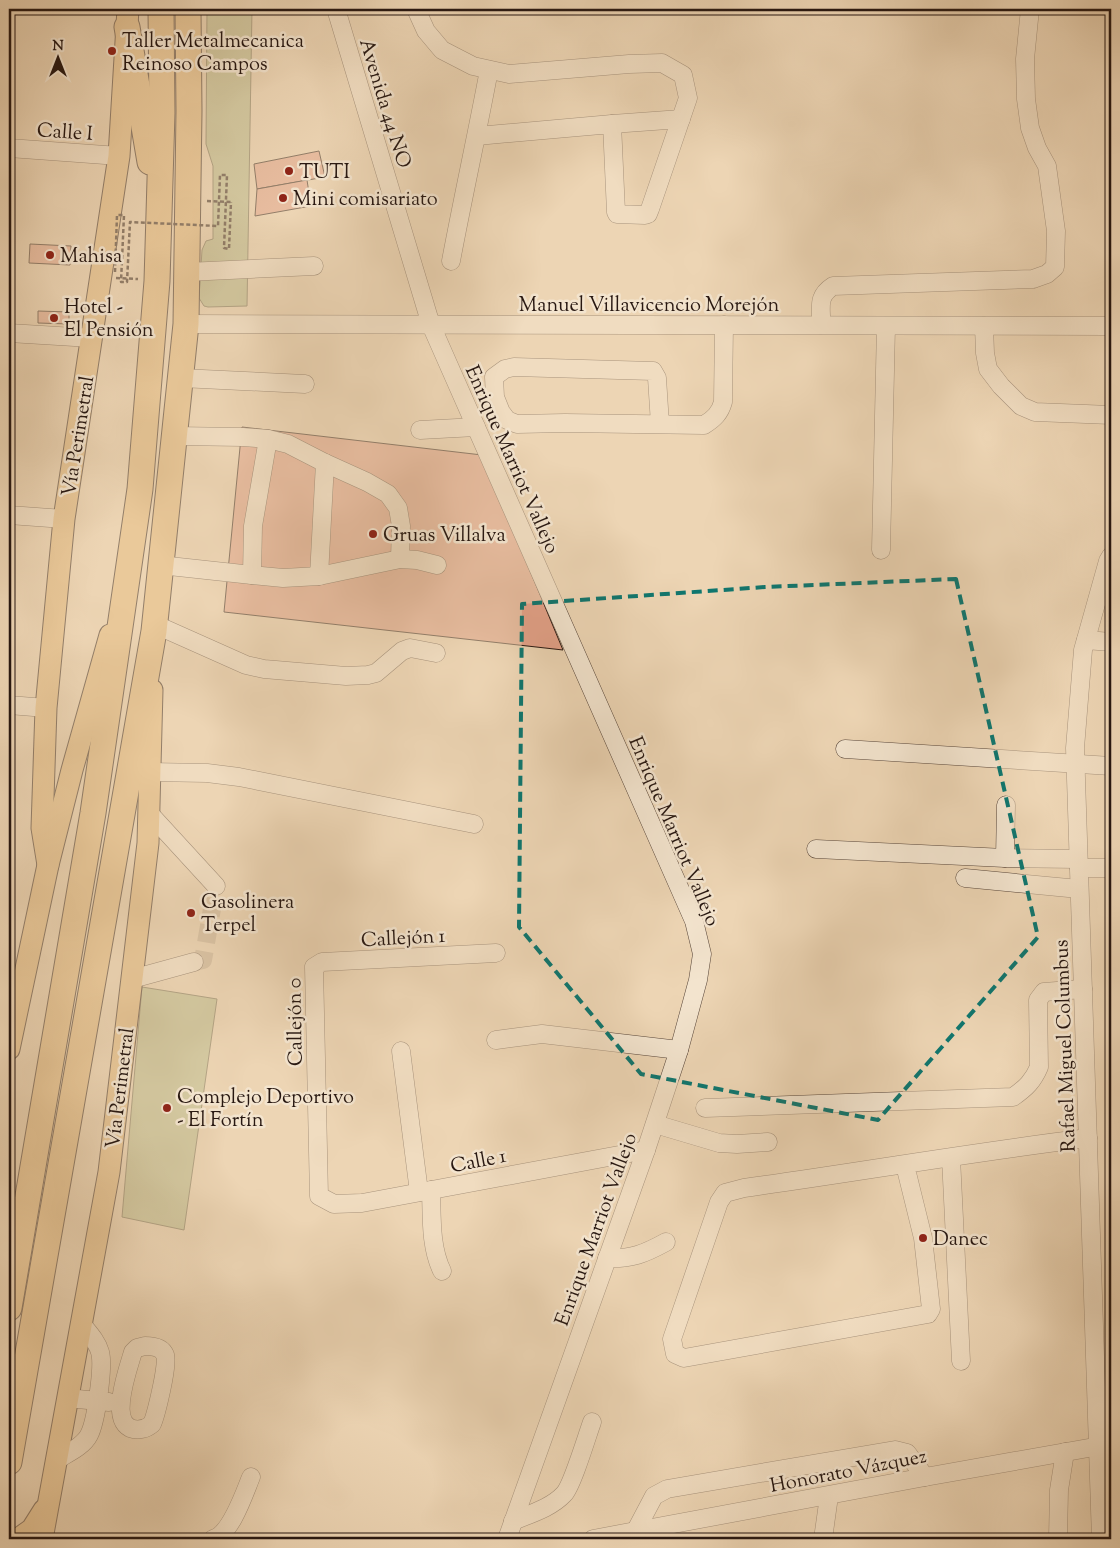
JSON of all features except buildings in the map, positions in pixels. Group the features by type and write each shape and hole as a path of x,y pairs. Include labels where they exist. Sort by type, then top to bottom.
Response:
{"highway":[{"name":"Vía Perimetral","path":"9,1308 93,813 140,489 157,280 162,113 161,9"},
{"name":"Vía Perimetral","path":"9,1462 154,628 186,324 188,9"},
{"path":"127,18 158,214"}],"main road":[{"name":"Vía Perimetral","path":"48,865 42,828 46,708 64,518 91,338 108,274 119,156 127,18"},
{"name":"Vía Perimetral","path":"9,1049 14,997 72,770 130,568"},
{"name":"Vía Perimetral","path":"42,1539 109,1172 148,842 154,628"},
{"path":"18,1539 32,1528 43,1513 49,1496"}],"street":[{"name":"Avenida 44 NO","path":"336,9 431,325"},
{"path":"416,9 426,31 442,50 473,66 489,70 508,74 662,63 683,75 688,98 648,214 617,214 612,124"},
{"path":"821,325 821,297 825,291 833,286 1032,279 1047,274 1055,267 1056,231 1047,166 1037,148 1030,128 1026,99 1024,59 1030,9"},
{"path":"451,261 489,70"},
{"path":"477,136 681,118"},
{"name":"Calle I","path":"9,148 119,156"},
{"path":"187,272 314,266"},
{"name":"Manuel Villavicencio Morejón","path":"186,324 1111,326"},
{"name":"Enrique Marriot Vallejo","path":"431,325 694,921 702,954 698,980 679,1050 655,1124 507,1539"},
{"path":"660,424 657,378 654,371 514,367 494,377 495,396 502,412 507,420 517,424 660,424 704,424 712,420 721,410 724,402 724,325"},
{"path":"881,550 886,326"},
{"path":"984,326 985,353 988,369 1001,386 1021,406 1036,412 1111,415"},
{"path":"9,333 91,338"},
{"path":"180,378 305,384"},
{"path":"420,430 476,427"},
{"path":"174,436 268,439 288,444 324,463 367,482 388,494 398,508 401,526 400,560"},
{"path":"252,575 253,526 268,439"},
{"path":"319,576 324,463"},
{"path":"9,516 64,518"},
{"name":"Rafael Miguel Columbus","path":"1101,1539 1105,1445 1088,1138 1075,748 1083,650 1111,556"},
{"path":"160,565 283,578 319,576 400,560 416,560 437,565"},
{"path":"154,628 246,665 264,669 346,676 376,673 402,651 410,648 436,652"},
{"path":"1086,640 1111,642"},
{"path":"9,706 46,708"},
{"path":"845,749 1111,766"},
{"path":"150,772 207,773 239,777 474,824"},
{"path":"1005,858 1006,805"},
{"path":"149,813 216,886"},
{"path":"816,849 1005,858 1078,863 1111,868"},
{"path":"965,878 1080,889"},
{"name":"Callejón 1","path":"314,967 322,962 496,953"},
{"path":"132,979 194,962"},
{"name":"Callejón 0","path":"314,967 319,1196"},
{"path":"705,1108 1013,1097 1027,1087 1039,1067 1038,1000 1044,992 1083,989"},
{"path":"496,1040 542,1034 679,1050"},
{"path":"401,1051 436,1258 442,1271"},
{"path":"655,1124 719,1143 768,1142"},
{"path":"905,1165 923,1238 931,1309 928,1314 684,1358 674,1354 672,1339 719,1202 725,1193 744,1188 1008,1148 1088,1138"},
{"name":"Calle 1","path":"319,1196 334,1204 362,1203 646,1150"},
{"path":"951,1158 961,1361"},
{"path":"607,1258 624,1259 666,1242"},
{"path":"55,1461 83,1443 89,1436 98,1401 102,1361 100,1351 81,1323"},
{"path":"67,1398 120,1404"},
{"path":"513,1521 556,1502 566,1493 592,1422"},
{"name":"Honorato Vázquez","path":"594,1539 1105,1445"},
{"path":"635,1532 654,1496 667,1489 895,1450 907,1453 925,1477"},
{"path":"1058,1539 1059,1490 1066,1452"},
{"path":"213,1539 219,1537 230,1524 252,1477"},
{"path":"822,1539 829,1496"}],"path":[{"path":"157,280 108,274 117,215 124,216 121,282 127,282 130,222 218,226 220,175 228,175 224,248 229,249 231,202 188,200"}],"highlighted area":[{"path":"956,579 1038,937 878,1120 641,1074 519,927 522,604 765,587"}],"green space":[{"path":"207,9 252,9 247,306 208,307 204,306 199,298 202,250 206,241 213,239 213,166 206,144"},
{"name":"Complejo Deportivo - El Fortín","path":"142,987 217,999 184,1230 122,1217"}],"tunnel":[{"path":"194,962 203,960 216,886"}],"place":[{"name":"Taller Metalmecanica Reinoso Campos","path":"112,51"},
{"name":"TUTI","path":"289,171"},
{"name":"Mini comisariato","path":"283,198"},
{"name":"Mahisa","path":"50,255"},
{"name":"Hotel - El Pensión","path":"54,318"},
{"name":"Gruas Villalva","path":"373,534"},
{"name":"Gasolinera Terpel","path":"191,913"},
{"name":"Complejo Deportivo - El Fortín","path":"167,1108"},
{"name":"Danec","path":"923,1238"}]}
